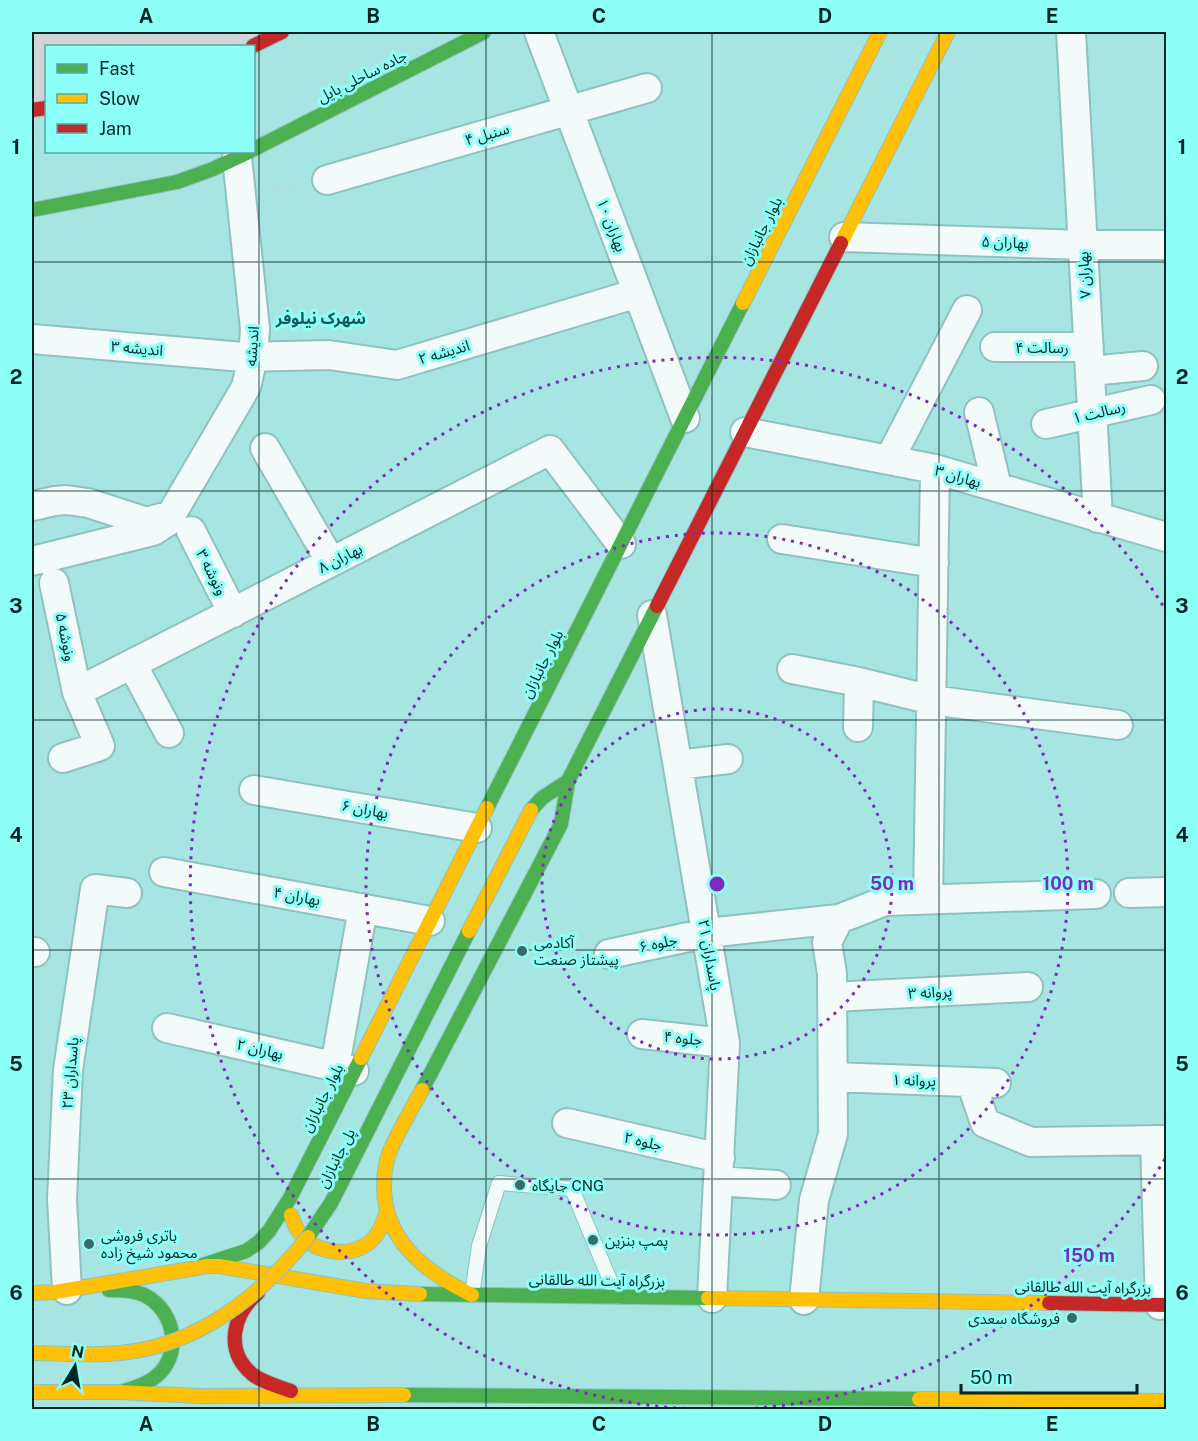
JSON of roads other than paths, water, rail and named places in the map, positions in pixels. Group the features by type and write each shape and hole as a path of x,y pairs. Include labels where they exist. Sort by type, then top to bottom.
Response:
{"main road":[{"path":"255,45 282,32"},
{"name":"جاده ساحلی بایل","path":"255,148 484,32"},
{"name":"بلوار جانبازان","path":"191,1269 254,1246 273,1225 290,1198 345,1068 430,921 880,32"},
{"path":"472,1295 440,1280 411,1254 396,1235 386,1214 383,1183 389,1153 561,824 568,781 948,32"},
{"name":"جاده ساحلی بایل","path":"32,210 177,182 196,176 246,153"},
{"name":"پل جانبازان","path":"32,1353 122,1353 159,1346 221,1318 266,1285 282,1270 312,1233 331,1203 531,810 542,798 568,781"},
{"path":"290,1198 293,1222 299,1233 317,1248 328,1252 341,1253 363,1246 380,1230 386,1214"},
{"name":"بزرگراه آیت الله طالقانی","path":"46,1292 219,1266 378,1293 1163,1305"},
{"path":"300,1394 253,1375 240,1359 236,1350 234,1330 240,1311 246,1303 262,1291 282,1286 378,1293"},
{"path":"46,1292 134,1291 156,1302 164,1311 173,1333 171,1357 157,1377 147,1383 119,1392"},
{"path":"32,1392 119,1392 198,1403 300,1394 392,1402 969,1405 1167,1401"}],"street":[{"name":"بهاران ۱۰","path":"539,32 685,418"},
{"name":"بهاران ۷","path":"1071,32 1098,518"},
{"name":"سنبل ۴","path":"327,180 647,88"},
{"name":"اندیشه","path":"181,523 246,387 248,357 255,329 246,153"},
{"name":"بهاران ۵","path":"844,237 1167,245"},
{"name":"اندیشه ۲","path":"248,357 329,355 397,365 638,293"},
{"path":"889,460 967,310"},
{"name":"اندیشه ۳","path":"32,339 248,357"},
{"name":"رسالت ۴","path":"995,347 1143,366"},
{"name":"رسالت ۱","path":"1046,424 1151,400"},
{"path":"980,412 997,487"},
{"name":"بهاران ۳","path":"745,432 935,469 1167,537"},
{"path":"265,448 332,562"},
{"name":"بهاران ۸","path":"77,692 550,450 621,544"},
{"path":"928,899 935,469"},
{"path":"32,506 55,501 78,501 88,503 135,526"},
{"path":"32,561 147,522 181,523"},
{"name":"ونوشه ۳","path":"181,523 233,612"},
{"path":"782,539 934,563"},
{"name":"ونوشه ۵","path":"54,583 77,692"},
{"name":"پاسداران ۲۱","path":"652,615 725,1043 712,1298"},
{"path":"132,664 169,733"},
{"path":"792,669 932,699 1118,725"},
{"path":"858,727 859,682"},
{"path":"63,758 100,746 77,692"},
{"path":"678,765 728,759"},
{"name":"بهاران ۶","path":"254,790 477,828"},
{"name":"بهاران ۴","path":"164,872 430,921"},
{"name":"پاسداران ۲۳","path":"46,1292 62,1199 68,1070 95,889 127,893"},
{"path":"1129,893 1167,892"},
{"name":"جلوه ۶","path":"609,954 707,933 839,919 885,901 1096,894"},
{"path":"345,1068 363,908"},
{"path":"804,1300 814,1200 833,1134 832,997 827,942 839,919"},
{"name":"پروانه ۳","path":"832,997 1028,987"},
{"name":"بهاران ۲","path":"167,1028 345,1068"},
{"name":"جلوه ۴","path":"642,1034 725,1043"},
{"name":"پروانه ۱","path":"833,1077 984,1083 985,1123 1031,1142 1161,1140"},
{"name":"جلوه ۲","path":"567,1123 776,1185"},
{"path":"1161,1140 1163,1305"}],"lane":[{"path":"472,1295 479,1246 499,1183 572,1189 617,1297"}],"place":[{"name":"آکادمی پیشتاز صنعت","path":"522,951"},
{"name":"جایگاه CNG","path":"520,1185"},
{"name":"پمپ بنزین","path":"593,1240"},
{"name":"باتری فروشی محمود شیخ زاده","path":"89,1244"},
{"name":"فروشگاه سعدی","path":"1072,1318"}],"district":[{"name":"شهرک نیلوفر","path":"321,318"}]}
